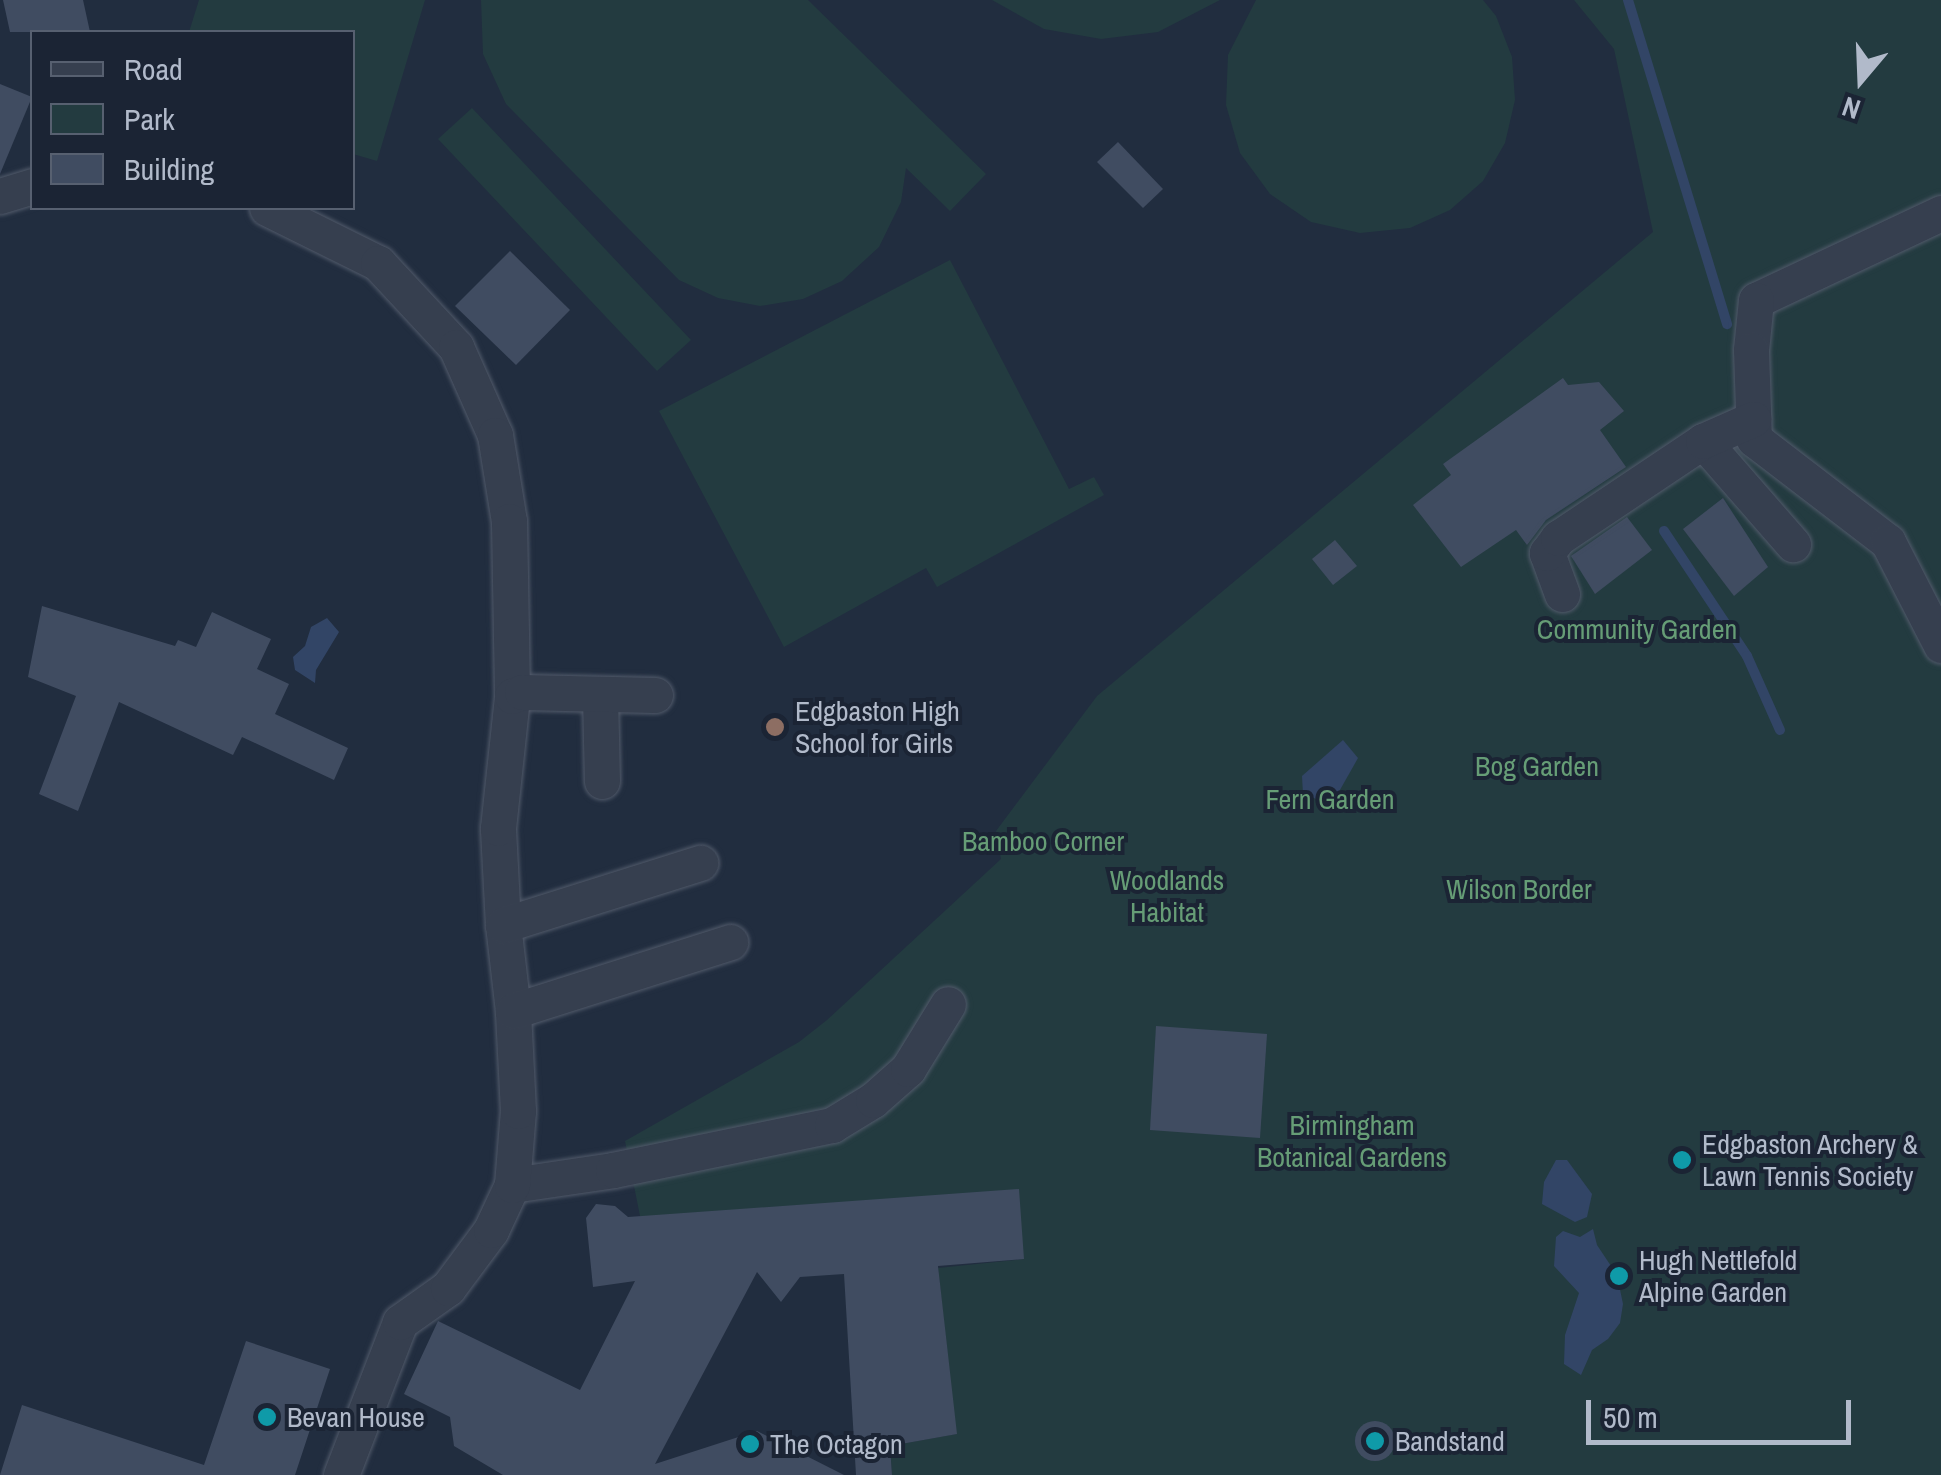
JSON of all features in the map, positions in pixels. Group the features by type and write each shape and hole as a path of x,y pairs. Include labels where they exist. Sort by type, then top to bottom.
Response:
{"lane":[{"path":"0,196 30,187"},
{"path":"271,210 378,262 456,346 495,435 509,522 512,696 498,828 518,1111 512,1184 491,1230 448,1288 400,1322 341,1475"},
{"path":"1941,213 1756,300 1751,350 1754,439 1888,542 1941,645"},
{"path":"1562,594 1547,553 1558,538 1703,441 1753,419"},
{"path":"1703,441 1792,544"},
{"path":"512,696 522,692 655,694"},
{"path":"600,695 602,780"},
{"path":"503,925 700,863"},
{"path":"512,1011 730,942"},
{"path":"512,1184 614,1170 832,1125 873,1100 908,1069 948,1004"}],"green space":[{"path":"199,0 425,0 377,161 355,155 355,30 190,30"},
{"path":"481,0 808,0 986,174 950,211 906,168 901,202 879,247 842,281 803,299 760,306 718,298 679,280 506,104 483,54"},
{"path":"992,0 1220,0 1158,32 1101,39 1044,29"},
{"path":"1256,0 1483,0 1496,16 1512,57 1515,100 1505,143 1483,181 1450,210 1410,228 1360,233 1311,222 1270,194 1240,153 1226,105 1228,55"},
{"name":"Birmingham Botanical Gardens","path":"1574,0 1941,0 1941,1475 892,1475 890,1446 956,1434 938,1268 1024,1259 640,1216 625,1141 799,1042 827,1020 1001,859 996,831 1097,696 1653,232 1614,49"},
{"path":"472,108 691,340 657,371 438,139"},
{"path":"950,260 1069,489 1094,477 1104,495 937,587 926,568 784,647 659,411"}],"water":[{"path":"327,618 339,632 316,670 315,683 295,670 293,657 305,646 311,627"},
{"path":"1343,740 1358,758 1336,797 1319,800 1303,794 1302,776"},
{"path":"1556,1160 1567,1160 1592,1194 1587,1217 1575,1222 1542,1204 1544,1182"},
{"path":"1593,1229 1597,1245 1617,1275 1623,1304 1620,1323 1608,1339 1592,1350 1581,1375 1564,1364 1565,1335 1579,1293 1554,1266 1556,1237 1563,1231 1580,1237"}],"building":[{"path":"3,0 83,0 90,30 10,32"},
{"path":"0,84 30,96 30,102 0,174"},
{"path":"1118,142 1163,189 1143,208 1097,162"},
{"path":"510,251 570,310 516,365 455,306"},
{"path":"1563,378 1568,385 1599,382 1624,411 1600,430 1626,467 1546,520 1527,545 1516,530 1461,567 1413,505 1451,475 1443,464"},
{"path":"1723,498 1768,567 1734,596 1683,529"},
{"path":"1627,517 1652,550 1595,594 1571,556"},
{"path":"1335,540 1357,566 1333,585 1312,559"},
{"path":"42,606 175,646 178,640 196,647 212,612 271,639 257,669 289,684 275,714 348,748 334,780 242,737 233,755 119,702 78,811 39,794 76,696 28,677"},
{"path":"1156,1026 1267,1034 1260,1138 1150,1130"},
{"path":"1019,1189 1024,1259 938,1266 957,1434 890,1446 892,1475 856,1475 844,1274 800,1277 781,1302 757,1272 655,1464 757,1431 844,1475 503,1475 454,1446 450,1417 404,1394 438,1321 580,1390 635,1281 593,1287 586,1218 596,1204 615,1206 628,1217"},
{"path":"246,1341 330,1369 295,1475 0,1475 22,1405 204,1465"},
{"name":"Bandstand","path":"1375,1421 1389,1427 1395,1441 1389,1455 1375,1461 1361,1455 1355,1441 1361,1427"}],"waterway":[{"path":"1628,0 1727,324"},
{"path":"1664,531 1747,656 1780,730"}],"place":[{"name":"Edgbaston High School for Girls","path":"775,727"},
{"name":"Edgbaston Archery & Lawn Tennis Society","path":"1682,1160"},
{"name":"Hugh Nettlefold Alpine Garden","path":"1619,1276"},
{"name":"Bevan House","path":"267,1417"},
{"name":"Bandstand","path":"1375,1441"},
{"name":"The Octagon","path":"750,1444"}],"park label":[{"name":"Community Garden","path":"1637,629"},
{"name":"Bog Garden","path":"1537,766"},
{"name":"Fern Garden","path":"1330,799"},
{"name":"Bamboo Corner","path":"1043,841"},
{"name":"Wilson Border","path":"1519,889"},
{"name":"Woodlands Habitat","path":"1167,896"}]}
